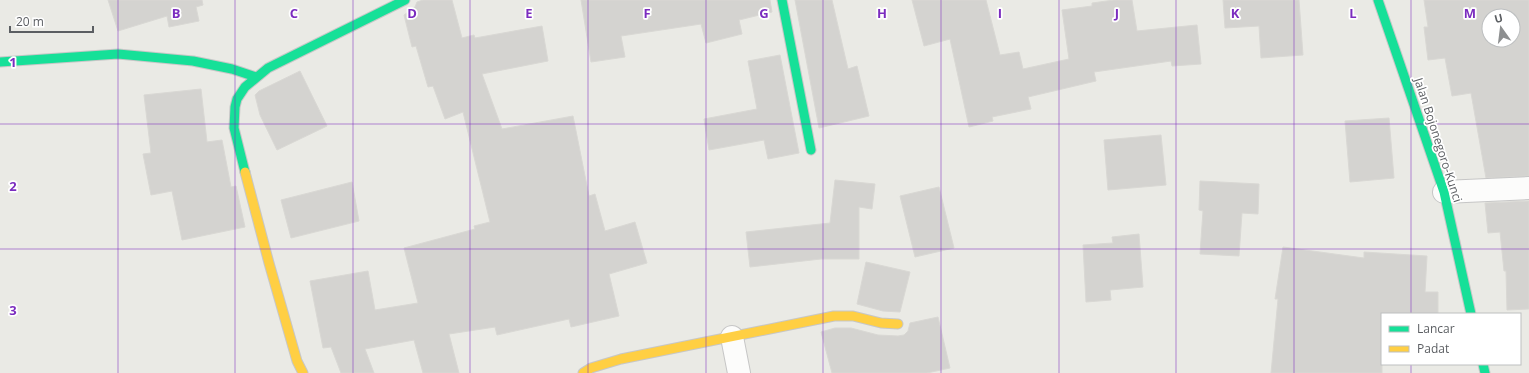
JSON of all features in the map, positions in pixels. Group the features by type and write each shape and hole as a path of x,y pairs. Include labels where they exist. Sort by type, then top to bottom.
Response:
{"street":[{"path":"303,373 297,361 268,263 234,128 234,109 239,93 248,83 268,68 405,0"},
{"path":"782,0 811,150"},
{"name":"Jalan Bojonegoro-Kunci","path":"1378,0 1444,192 1472,313"},
{"path":"0,62 118,54 193,61 232,69 256,77"},
{"path":"1444,192 1529,188"},
{"path":"583,373 591,368 621,359 834,316 853,316 881,323 898,324"},
{"path":"732,337 739,373"}],"building":[{"path":"108,0 202,0 203,5 196,7 199,21 169,27 167,16 118,31"},
{"path":"423,0 452,0 462,38 474,35 475,38 542,26 548,61 482,74 502,129 573,116 589,196 595,194 605,231 635,222 647,263 609,274 619,316 571,327 569,319 497,335 495,327 449,334 459,373 423,373 414,340 365,349 374,373 341,373 331,347 323,348 310,281 368,271 375,310 418,303 404,248 475,229 474,226 490,222 463,112 445,119 433,86 428,87 416,46 412,47 404,15 415,7 417,2"},
{"path":"581,0 770,0 772,12 739,20 742,34 706,43 701,24 621,36 625,57 591,62"},
{"path":"795,0 832,0 848,69 857,66 869,116 819,128"},
{"path":"912,0 986,0 1000,55 1019,52 1023,69 1069,59 1062,10 1092,6 1092,3 1114,0 1132,0 1137,31 1197,25 1201,64 1172,66 1171,61 1094,72 1096,81 1028,97 1031,109 992,117 993,121 969,127 950,39 924,46"},
{"path":"1223,0 1299,0 1303,55 1261,58 1259,26 1225,28"},
{"path":"1424,0 1529,0 1529,176 1486,178 1471,93 1452,96 1445,58 1428,60 1424,27 1428,27"},
{"path":"780,55 799,153 768,159 764,140 709,150 704,119 757,109 748,61"},
{"path":"300,71 327,126 277,150 260,115 255,95 259,91"},
{"path":"201,89 207,142 222,140 231,187 236,186 245,227 182,240 172,191 151,195 143,154 151,153 144,95"},
{"path":"1389,118 1394,178 1350,182 1345,121"},
{"path":"1161,135 1166,185 1108,190 1104,140"},
{"path":"835,180 875,184 872,209 859,207 859,259 821,259 750,267 746,232 830,223"},
{"path":"1200,181 1259,184 1258,214 1242,213 1239,256 1200,254 1203,211 1199,210"},
{"path":"352,182 359,221 291,238 281,200"},
{"path":"939,187 954,248 915,257 900,196"},
{"path":"1529,201 1529,309 1507,310 1506,271 1504,271 1500,232 1488,233 1485,203"},
{"path":"1139,234 1143,287 1110,290 1111,300 1086,302 1083,245 1113,243 1112,237"},
{"path":"1283,247 1364,258 1364,252 1427,256 1425,292 1438,292 1438,313 1381,313 1382,373 1271,373 1278,299 1275,299"},
{"path":"866,262 910,272 900,312 883,311 857,304"},
{"path":"938,317 950,368 927,373 832,373 821,332 835,328 851,328 878,335 898,336 904,335 908,331 910,323"}],"traffic: fast":[{"path":"245,172 234,128 237,99 245,87 268,68 405,0"},
{"path":"782,0 811,150"},
{"path":"1378,0 1444,192 1471,313"},
{"path":"0,62 118,54 193,61 232,69 256,77"},
{"path":"1483,365 1485,373"}],"traffic: slow":[{"path":"245,172 297,361 303,373"},
{"path":"583,373 591,368 621,359 834,316 853,316 881,323 898,324"}]}
